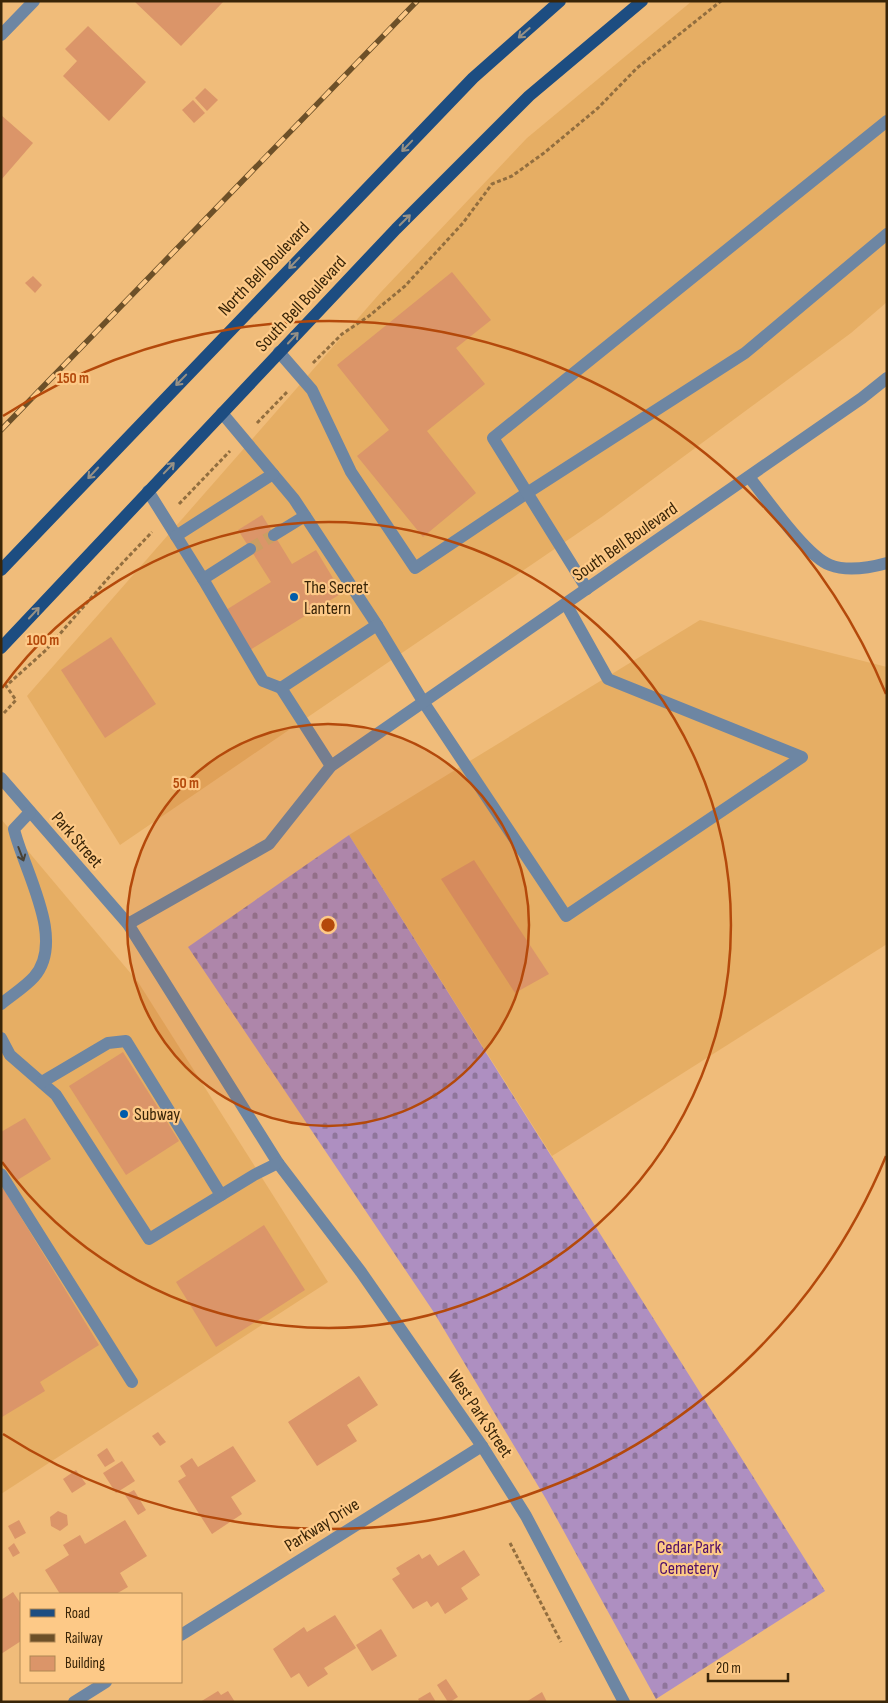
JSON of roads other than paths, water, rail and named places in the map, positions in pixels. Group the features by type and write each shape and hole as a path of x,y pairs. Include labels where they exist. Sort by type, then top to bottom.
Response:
{"main road":[{"name":"North Bell Boulevard","path":"1,570 473,78 560,1"},
{"name":"South Bell Boulevard","path":"1,648 396,229 529,96 642,1"}],"street":[{"path":"1,35 34,1"},
{"path":"588,589 493,438 887,122"},
{"path":"279,352 312,390 351,472 415,568 527,493 745,353 887,234"},
{"name":"South Bell Boulevard","path":"128,924 270,844 331,766 749,477 862,398 887,378"},
{"path":"222,413 305,516 377,624 424,703 566,916 802,757 608,679 566,604"},
{"path":"176,536 273,474"},
{"path":"749,477 808,549 829,565 863,569 887,564"},
{"path":"148,491 263,681 281,688 331,766"},
{"path":"274,535 305,516"},
{"path":"203,579 250,549"},
{"path":"281,688 377,624"},
{"name":"Park Street","path":"1,778 128,924 278,1163"},
{"path":"1,1004 35,976 45,955 46,930 35,890 18,848 14,829 30,812"},
{"path":"1,1038 10,1055 56,1095 149,1239 278,1163"},
{"path":"42,1082 108,1043 126,1041 221,1195"},
{"name":"West Park Street","path":"278,1163 361,1272 482,1446 526,1516 624,1702"},
{"path":"1,1174 132,1382"},
{"name":"Parkway Drive","path":"182,1633 482,1446"},
{"path":"74,1702 104,1683"}],"tunnel":[{"path":"250,549 274,535"}],"railway":[{"path":"1,430 417,1"}],"place":[{"name":"The Secret Lantern","path":"294,597"},
{"name":"Subway","path":"124,1114"}],"park label":[{"name":"Cedar Park Cemetery","path":"689,1557"}]}
